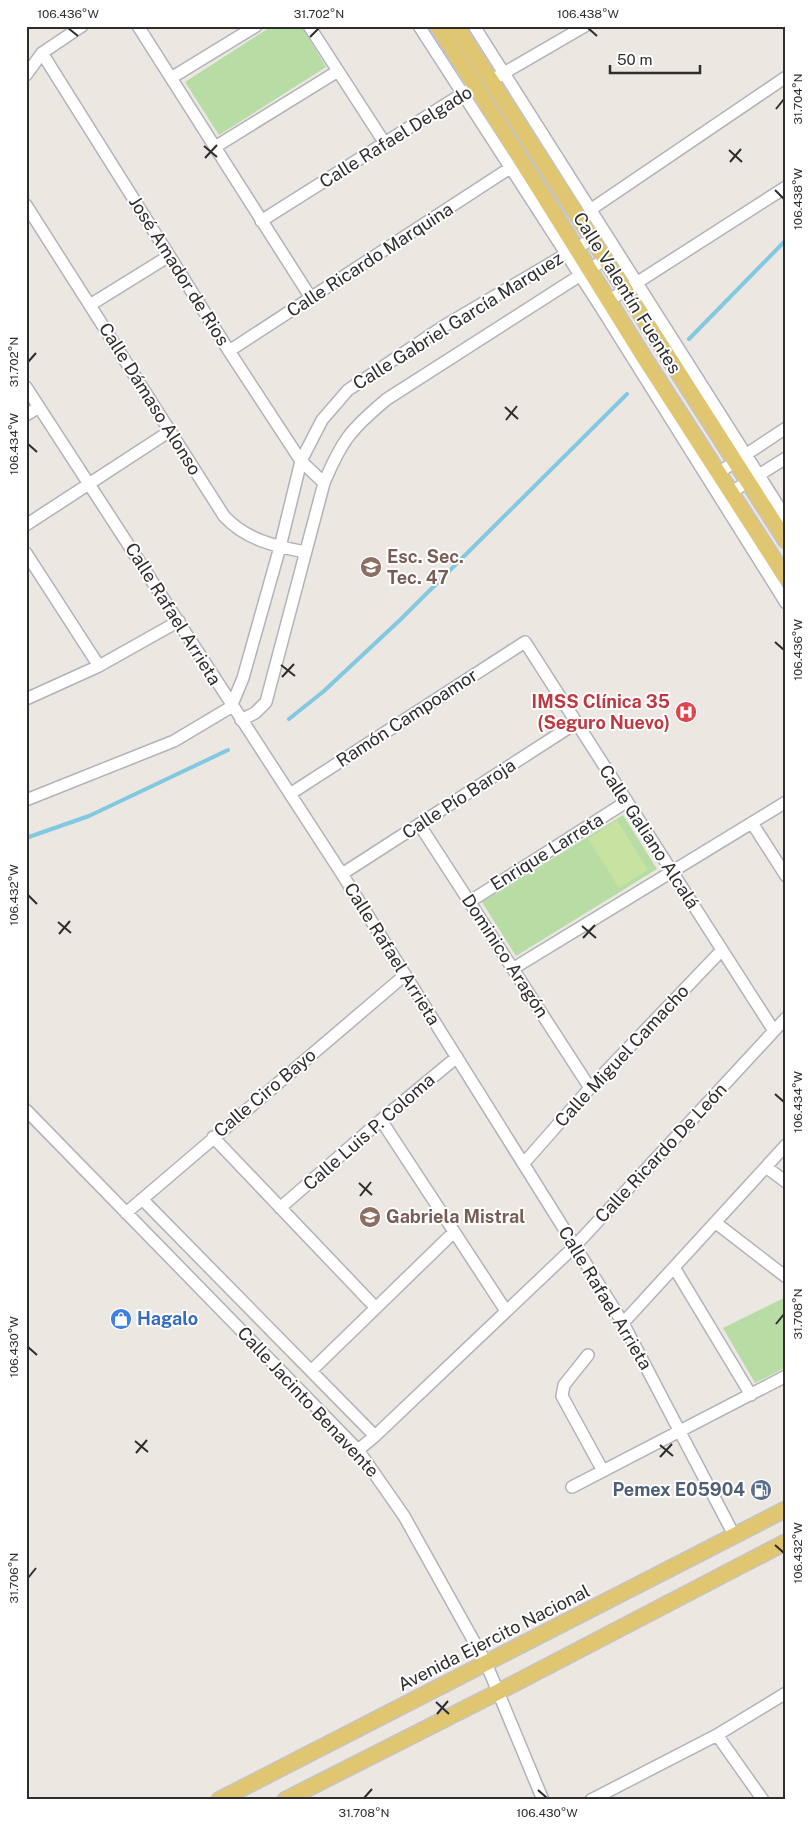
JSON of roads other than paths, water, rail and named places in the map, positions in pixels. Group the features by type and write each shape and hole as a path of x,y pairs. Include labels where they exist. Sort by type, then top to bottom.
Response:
{"main road":[{"name":"Calle Valentín Fuentes","path":"438,26 641,364 726,496 786,578"},
{"name":"Calle Valentín Fuentes","path":"456,26 498,77 604,260 630,286 740,458 786,542"},
{"name":"Avenida Ejercito Nacional","path":"218,1800 786,1508"},
{"path":"285,1800 498,1692 786,1542"}],"street":[{"path":"26,75 42,53 82,26"},
{"path":"138,26 310,298"},
{"path":"171,78 256,26"},
{"path":"309,26 384,142"},
{"path":"419,26 510,168 571,250"},
{"path":"474,26 498,77 590,210 630,286"},
{"name":"Calle Rafael Delgado","path":"261,221 462,93 498,77 585,26"},
{"name":"José Amador de Rios","path":"42,53 229,351 301,461 324,483"},
{"path":"215,147 338,71"},
{"path":"590,210 786,77"},
{"name":"Calle Ricardo Marquina","path":"229,351 510,168"},
{"path":"605,303 786,187"},
{"name":"Calle Dámaso Alonso","path":"26,205 30,221 90,305 224,516 233,526 248,536 280,547 306,552"},
{"name":"Calle Gabriel García Marquez","path":"231,707 243,678 280,547 301,461 322,420 348,390 444,326 592,239"},
{"path":"90,305 170,256"},
{"name":"Calle Gabriel García Marquez","path":"241,720 255,713 266,702 324,483 345,439 356,424 387,399 604,260"},
{"name":"Calle Rafael Arrieta","path":"26,387 179,621 231,707 342,874 623,1323 734,1535"},
{"path":"26,415 39,407"},
{"path":"714,476 786,428"},
{"path":"26,525 170,431"},
{"path":"786,458 726,496 786,603"},
{"path":"752,479 786,518"},
{"path":"26,553 99,666"},
{"path":"26,699 99,666 179,621"},
{"name":"Calle Galiano Alcalá","path":"525,642 774,1031"},
{"name":"Ramón Campoamor","path":"290,794 525,642"},
{"path":"26,800 174,741 231,707"},
{"name":"Calle Pío Baroja","path":"342,874 576,723"},
{"name":"Enrique Larreta","path":"468,902 626,802"},
{"path":"514,968 786,802"},
{"path":"752,823 786,876"},
{"name":"Dominico Aragón","path":"420,824 468,902 514,968 590,1088"},
{"name":"Calle Miguel Camacho","path":"524,1163 590,1088 722,950"},
{"name":"Calle Ciro Bayo","path":"126,1213 405,975"},
{"name":"Calle Ricardo De León","path":"358,1450 575,1246 786,1018"},
{"name":"Calle Luis P. Coloma","path":"280,1208 457,1057"},
{"name":"Calle Jacinto Benavente","path":"26,1110 358,1450 404,1516 486,1663 543,1800"},
{"path":"381,1120 506,1311"},
{"path":"213,1137 376,1308"},
{"path":"623,1323 786,1145"},
{"path":"766,1167 786,1182"},
{"path":"142,1199 375,1436"},
{"path":"716,1223 786,1277"},
{"path":"311,1371 454,1232"},
{"path":"675,1268 751,1395"},
{"path":"588,1355 564,1385 562,1396 604,1471"},
{"path":"572,1487 786,1376"},
{"path":"591,1800 717,1735 786,1693"},
{"path":"717,1735 763,1800"}],"waterway":[{"path":"689,339 786,240"},
{"path":"289,719 324,691 400,620 627,394"},
{"path":"26,838 89,816 228,750"}],"place":[{"name":"Esc. Sec. Tec. 47","path":"371,567"},
{"name":"IMSS Clínica 35 (Seguro Nuevo)","path":"686,712"},
{"name":"Gabriela Mistral","path":"370,1217"},
{"name":"Hagalo","path":"121,1319"},
{"name":"Pemex E05904","path":"761,1490"}]}
